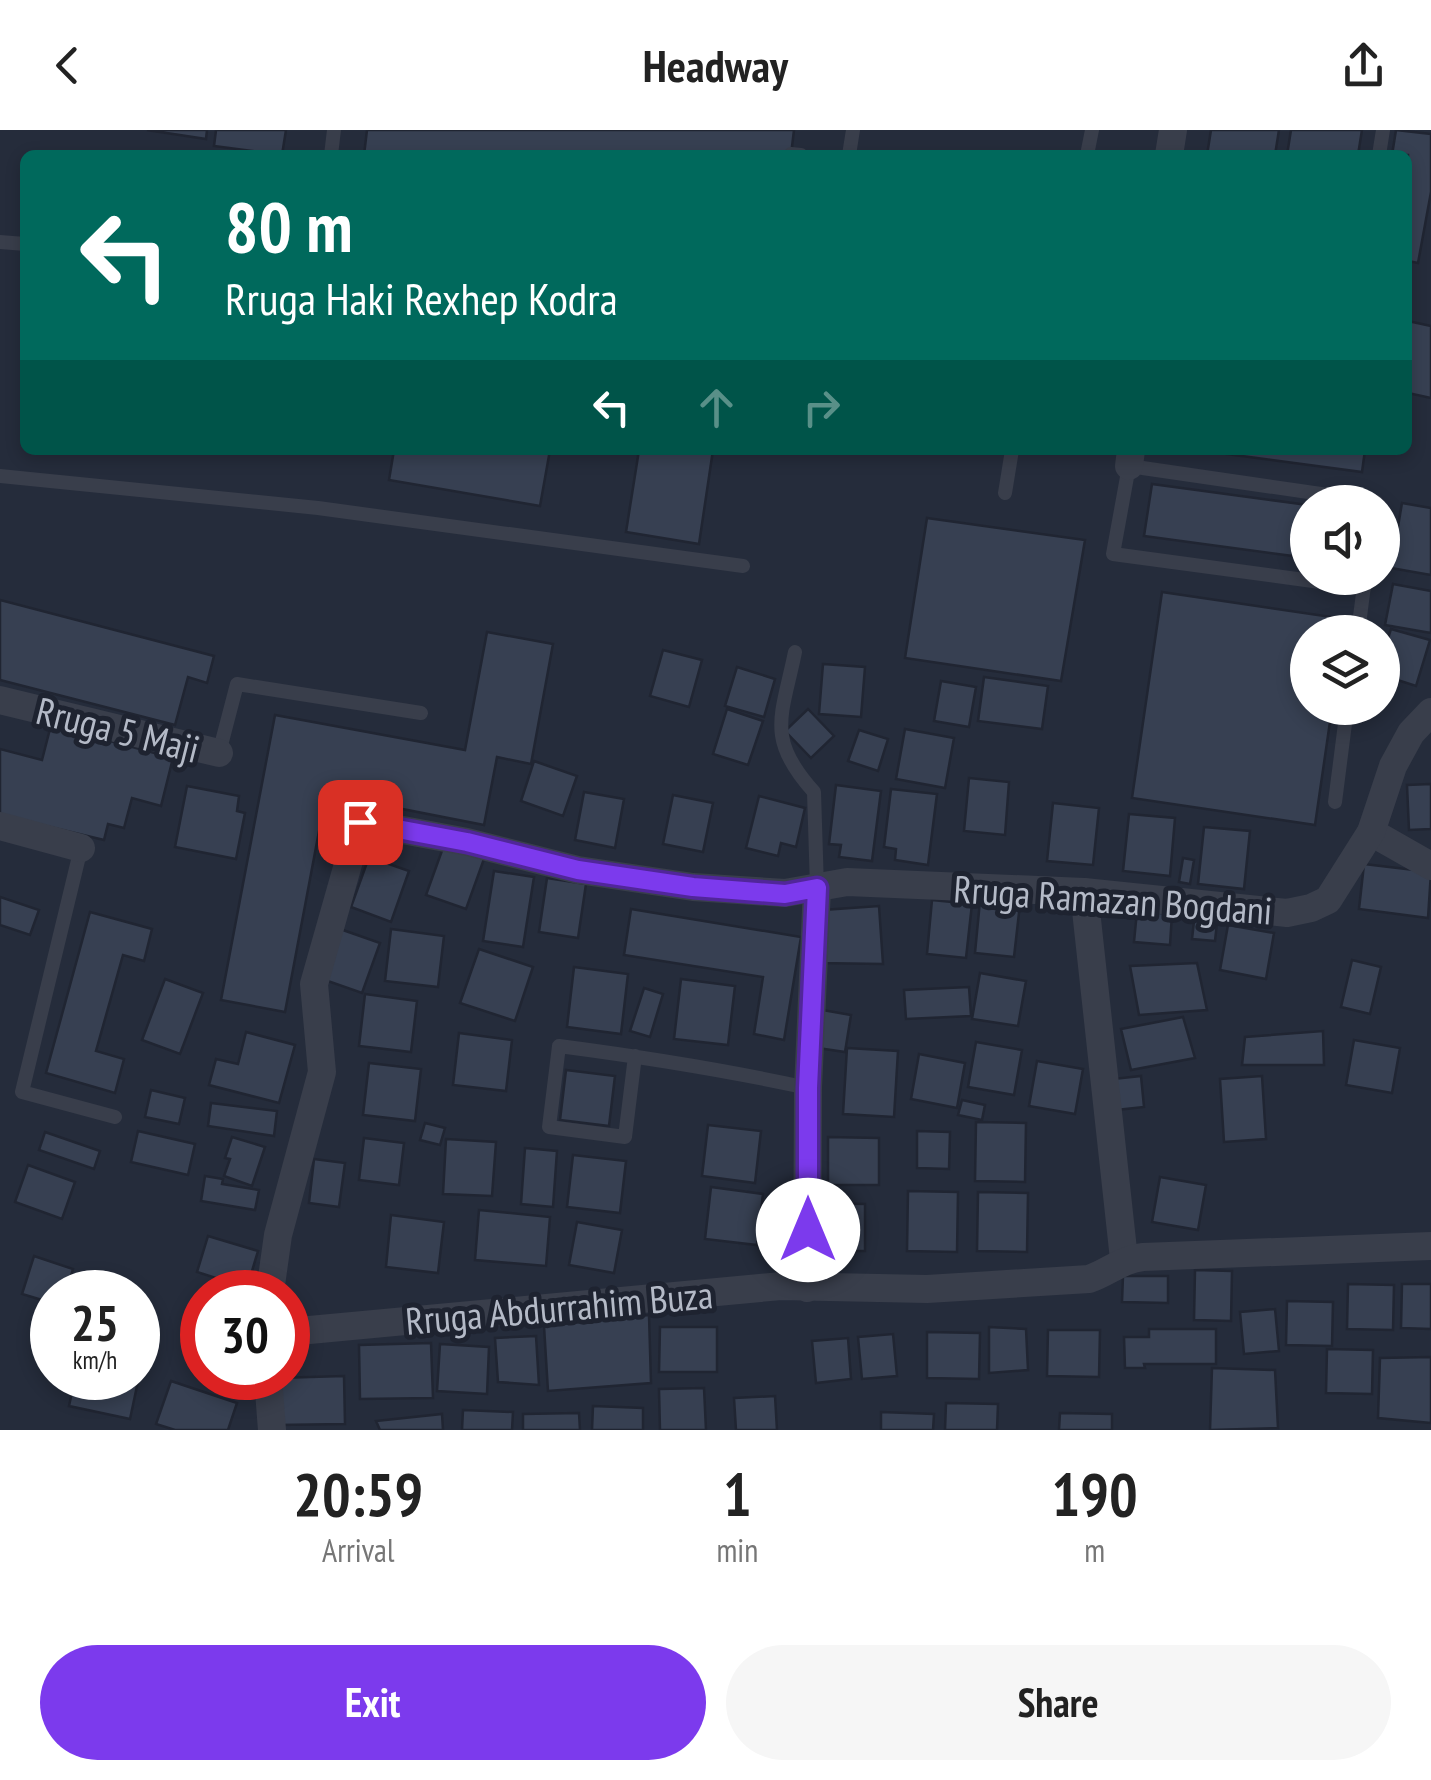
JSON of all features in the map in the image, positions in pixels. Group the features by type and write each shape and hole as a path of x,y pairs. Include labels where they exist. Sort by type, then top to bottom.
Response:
{"street":[{"name":"Rruga 5 Maji","path":"0,700 219,753"},
{"name":"Rruga Ramazan Bogdani","path":"273,1270 278,1235 322,1072 314,984 360,822 467,842 578,870 752,893 785,894 847,882 1084,892 1287,912 1328,900 1371,832 1393,766 1411,733 1431,712"},
{"path":"0,826 80,848"},
{"path":"1371,832 1431,866"},
{"path":"807,1288 808,1088 817,888"},
{"path":"1084,892 1124,1259"},
{"name":"Rruga Abdurrahim Buza","path":"310,1330 780,1286 926,1289 1089,1279 1124,1259 1431,1246"},
{"path":"270,1400 272,1430"}],"lane":[{"path":"1005,493 1011,455"},
{"path":"1290,487 1130,458 1113,554 1290,574"},
{"path":"0,476 318,508 743,566"},
{"path":"794,652 779,733 795,771 814,792 817,888"},
{"name":"Rruga 5 Maji","path":"219,753 237,684 421,714"},
{"path":"1334,802 1345,725"},
{"path":"80,848 22,1092 115,1116"},
{"path":"635,1056 624,1137 549,1127 559,1046 635,1056 721,1069 808,1088"}],"building":[{"path":"147,130 207,130 206,139"},
{"path":"216,130 286,130 283,150 214,146"},
{"path":"367,130 794,130 792,150 365,150"},
{"path":"1211,130 1279,130 1276,150 1208,150"},
{"path":"1291,130 1362,130 1359,150 1288,150"},
{"path":"1396,130 1431,134 1431,192 1418,263 1412,262 1412,150 1393,150"},
{"path":"1412,322 1431,326 1431,398 1412,394"},
{"path":"393,455 549,455 540,506 389,480"},
{"path":"638,455 712,455 699,544 626,532"},
{"path":"1234,455 1364,455 1362,472"},
{"path":"1152,484 1290,503 1290,556 1144,536"},
{"path":"1402,503 1431,508 1431,575 1400,570"},
{"path":"927,518 1085,540 1061,681 905,658"},
{"path":"1400,585 1431,591 1431,633 1400,628 1400,615 1387,615 1391,595 1400,595"},
{"path":"1162,592 1318,615 1290,615 1290,725 1330,725 1315,825 1132,798"},
{"path":"0,600 214,656 207,683 188,677 175,725 0,680"},
{"path":"487,632 553,644 531,764 497,757 484,825 326,794 285,1012 221,1000 275,715 465,750"},
{"path":"1400,632 1430,640 1416,686 1400,681"},
{"path":"663,650 702,660 689,707 650,696"},
{"path":"823,664 865,667 861,717 819,714"},
{"path":"737,667 775,679 764,717 725,706"},
{"path":"984,677 1048,686 1042,729 978,721"},
{"path":"941,681 976,687 969,727 934,721"},
{"path":"727,709 763,721 748,765 713,754"},
{"path":"808,709 834,736 811,758 785,731"},
{"path":"51,725 173,758 161,806 132,798 124,828 108,824 104,840 0,815 0,749 42,760"},
{"path":"905,729 954,738 945,788 896,779"},
{"path":"859,730 888,739 878,771 848,761"},
{"path":"534,761 577,776 563,816 521,801"},
{"path":"969,778 1009,782 1005,835 964,831"},
{"path":"1431,784 1431,829 1409,830 1407,785"},
{"path":"836,785 881,791 872,861 839,857 841,845 829,844"},
{"path":"187,786 239,796 237,811 245,813 236,859 175,847"},
{"path":"891,789 937,794 928,865 895,860 896,849 884,847"},
{"path":"584,792 624,799 615,848 575,840"},
{"path":"673,795 713,803 703,852 663,844"},
{"path":"759,796 805,808 796,847 781,843 778,856 746,848"},
{"path":"1053,803 1099,808 1093,865 1047,861"},
{"path":"1129,814 1175,818 1170,876 1123,871"},
{"path":"1204,827 1250,831 1244,889 1198,884"},
{"path":"444,845 484,859 466,909 426,895"},
{"path":"369,857 409,871 391,922 351,907"},
{"path":"1183,858 1194,860 1190,884 1179,882"},
{"path":"1364,864 1431,872 1428,918 1359,909"},
{"path":"494,871 534,877 523,947 483,941"},
{"path":"547,878 586,884 578,938 539,932"},
{"path":"0,897 39,910 30,935 0,925"},
{"path":"932,900 972,904 966,958 927,954"},
{"path":"980,901 1020,904 1014,957 975,953"},
{"path":"879,906 883,964 818,963 823,910"},
{"path":"631,909 801,937 784,1040 754,1034 763,977 624,955"},
{"path":"1137,911 1172,914 1170,945 1134,942"},
{"path":"90,912 152,929 144,961 123,955 96,1051 124,1059 115,1093 46,1073"},
{"path":"1195,912 1218,914 1215,941 1192,939"},
{"path":"1228,925 1274,933 1266,979 1220,970"},
{"path":"340,929 380,943 362,993 322,979"},
{"path":"391,929 444,936 438,987 385,981"},
{"path":"479,949 533,967 515,1021 460,1003"},
{"path":"1352,960 1381,967 1370,1014 1341,1007"},
{"path":"1197,963 1207,1010 1139,1015 1130,966"},
{"path":"574,967 628,974 621,1034 567,1027"},
{"path":"980,973 1026,981 1018,1026 972,1019"},
{"path":"165,979 203,993 180,1054 142,1040"},
{"path":"681,979 735,986 728,1045 674,1039"},
{"path":"969,987 971,1016 906,1019 904,990"},
{"path":"644,988 663,994 650,1037 630,1031"},
{"path":"365,994 417,1001 411,1052 359,1046"},
{"path":"817,1009 851,1015 845,1052 811,1047"},
{"path":"1183,1017 1195,1058 1131,1070 1121,1029"},
{"path":"1323,1031 1324,1065 1242,1065 1245,1037"},
{"path":"246,1032 295,1045 279,1103 209,1085 216,1059 238,1064"},
{"path":"459,1033 512,1040 506,1091 453,1085"},
{"path":"1354,1040 1400,1048 1392,1093 1346,1085"},
{"path":"976,1042 1022,1050 1014,1095 968,1087"},
{"path":"847,1048 898,1051 894,1117 843,1114"},
{"path":"919,1054 965,1063 957,1108 911,1099"},
{"path":"1037,1061 1083,1069 1075,1114 1029,1106"},
{"path":"369,1063 421,1069 415,1121 363,1115"},
{"path":"566,1070 615,1076 609,1126 560,1120"},
{"path":"1141,1076 1144,1107 1116,1110 1113,1079"},
{"path":"1262,1076 1266,1139 1224,1142 1220,1079"},
{"path":"151,1090 185,1098 179,1124 145,1117"},
{"path":"962,1100 985,1105 982,1120 958,1115"},
{"path":"211,1103 277,1111 274,1136 208,1126"},
{"path":"976,1122 1026,1123 1025,1182 975,1181"},
{"path":"425,1123 445,1128 440,1145 420,1140"},
{"path":"708,1125 761,1131 755,1183 702,1176"},
{"path":"138,1131 195,1144 188,1175 131,1162"},
{"path":"917,1131 950,1132 949,1169 917,1168"},
{"path":"45,1132 100,1151 94,1169 39,1150"},
{"path":"232,1137 265,1147 252,1186 224,1176"},
{"path":"828,1137 879,1138 879,1185 828,1185"},
{"path":"364,1138 404,1143 399,1185 359,1180"},
{"path":"446,1139 496,1142 492,1196 443,1194"},
{"path":"525,1148 557,1151 553,1207 521,1204"},
{"path":"573,1155 626,1161 620,1213 567,1207"},
{"path":"314,1159 345,1163 339,1207 309,1203"},
{"path":"28,1165 75,1182 62,1219 15,1202"},
{"path":"205,1176 223,1179 222,1184 259,1190 255,1210 201,1201"},
{"path":"1160,1177 1206,1185 1198,1230 1152,1222"},
{"path":"711,1187 763,1194 757,1245 705,1239"},
{"path":"908,1191 958,1192 957,1252 907,1251"},
{"path":"978,1192 1028,1193 1027,1252 977,1251"},
{"path":"814,1203 865,1204 865,1251 814,1251"},
{"path":"479,1210 550,1217 546,1266 475,1260"},
{"path":"391,1215 444,1222 438,1273 386,1267"},
{"path":"577,1222 622,1230 614,1273 569,1265"},
{"path":"208,1236 258,1251 252,1270 198,1270"},
{"path":"34,1256 73,1269 30,1270 30,1296 22,1294"},
{"path":"1195,1270 1232,1271 1231,1321 1194,1320"},
{"path":"1123,1276 1168,1276 1168,1303 1122,1302"},
{"path":"1348,1284 1394,1285 1393,1330 1347,1329"},
{"path":"1402,1284 1431,1284 1431,1329 1401,1328"},
{"path":"1287,1301 1333,1302 1332,1346 1286,1345"},
{"path":"1275,1309 1279,1351 1244,1354 1240,1312"},
{"path":"649,1315 651,1383 548,1391 544,1326"},
{"path":"660,1327 717,1327 717,1372 659,1372"},
{"path":"989,1327 1026,1329 1028,1370 989,1373"},
{"path":"1149,1329 1216,1329 1216,1364 1144,1364 1145,1368 1125,1368 1124,1337 1149,1337"},
{"path":"1048,1330 1100,1330 1099,1377 1047,1376"},
{"path":"927,1332 980,1333 979,1379 927,1378"},
{"path":"893,1334 897,1376 862,1379 858,1337"},
{"path":"536,1336 539,1385 498,1382 495,1338"},
{"path":"848,1338 851,1379 816,1383 812,1341"},
{"path":"431,1343 433,1398 360,1399 359,1345"},
{"path":"440,1344 489,1347 487,1394 437,1391"},
{"path":"1327,1349 1373,1350 1372,1394 1326,1393"},
{"path":"1431,1357 1431,1423 1378,1418 1380,1358"},
{"path":"1212,1368 1275,1370 1278,1428 1210,1430"},
{"path":"344,1376 345,1424 277,1425 277,1400 310,1400 310,1377"},
{"path":"171,1381 180,1384 180,1400 237,1403 228,1430 175,1430 156,1424"},
{"path":"704,1388 706,1430 660,1430 659,1389"},
{"path":"775,1396 777,1430 736,1430 734,1398"},
{"path":"70,1400 134,1400 130,1419 69,1406"},
{"path":"946,1403 998,1404 997,1430 945,1430"},
{"path":"593,1406 643,1408 643,1430 592,1430"},
{"path":"463,1410 513,1412 512,1430 462,1430"},
{"path":"881,1412 934,1414 933,1430 881,1430"},
{"path":"579,1413 580,1430 523,1430 523,1414"},
{"path":"1060,1413 1112,1414 1112,1430 1059,1430"},
{"path":"442,1414 443,1430 380,1430 376,1421"}],"route":[{"path":"360,822 467,842 578,870 693,887 785,894 817,888 808,1088 808,1230"}]}
